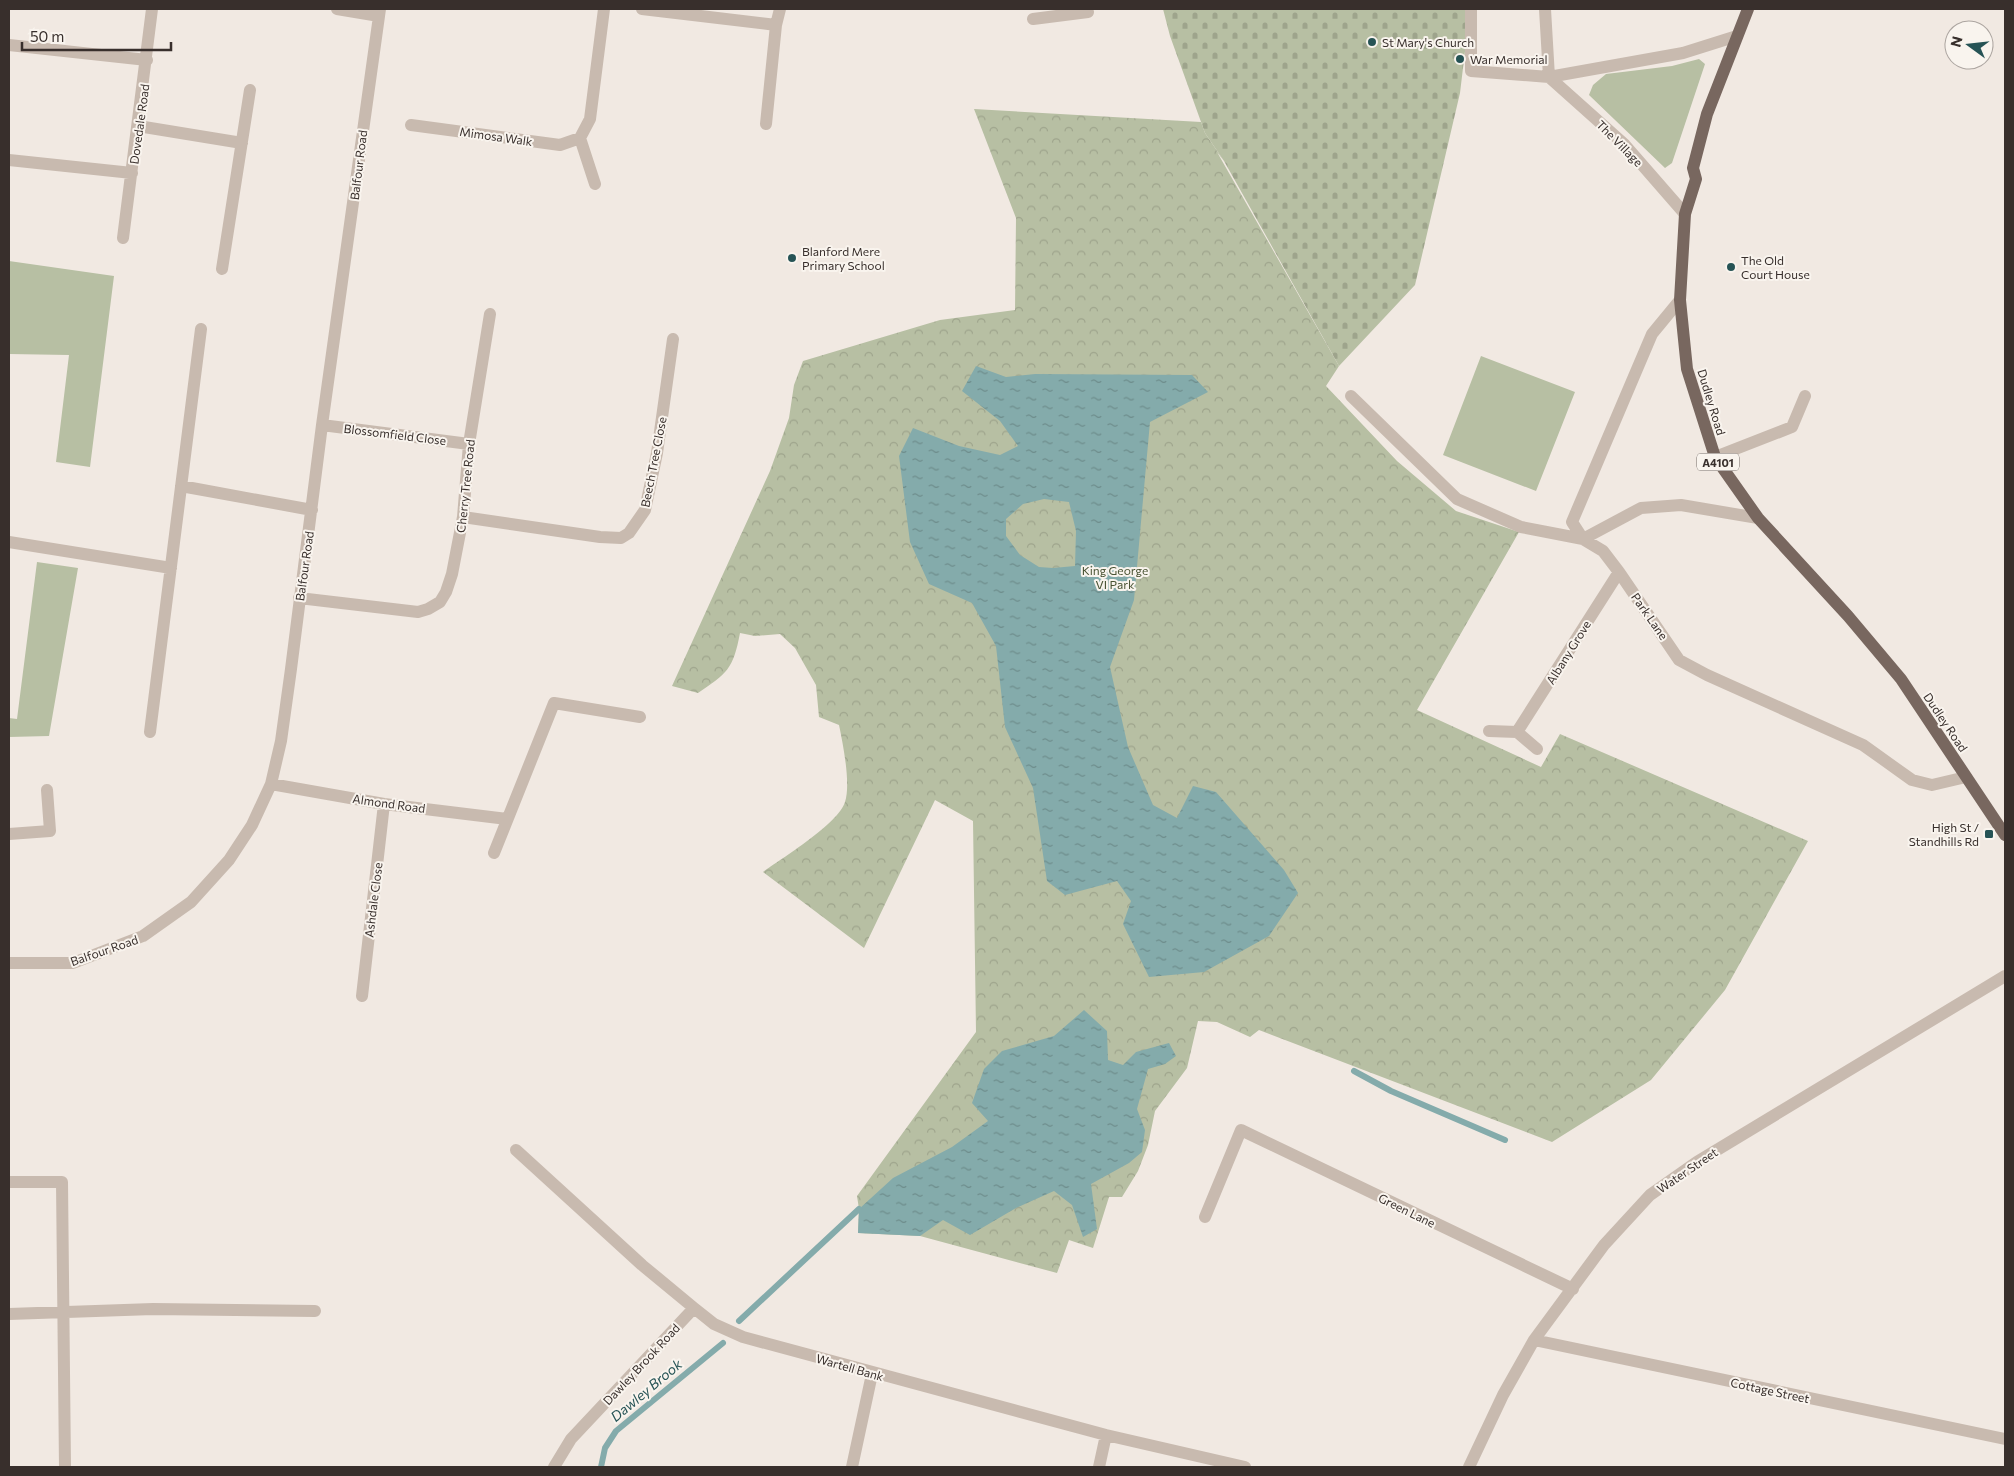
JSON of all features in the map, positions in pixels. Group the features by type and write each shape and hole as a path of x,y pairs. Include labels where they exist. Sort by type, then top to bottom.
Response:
{"main road":[{"name":"Dudley Road","path":"1748,9 1707,114 1693,168 1696,179 1686,214 1680,300 1687,369 1715,458 1758,518 1848,616 1901,678 2005,835"}],"street":[{"name":"Dovedale Road","path":"123,238 152,9"},
{"path":"337,9 379,13"},
{"path":"595,184 580,138 590,119 604,9"},
{"path":"642,9 776,25"},
{"path":"766,124 776,25 780,9"},
{"path":"1471,9 1471,71 1549,77 1683,53 1737,36"},
{"path":"1545,9 1549,77"},
{"path":"1033,18 1060,12 1088,12"},
{"name":"Balfour Road","path":"9,963 72,963 143,936 191,902 229,860 252,825 271,784 281,741 322,425 379,13"},
{"path":"9,45 147,60"},
{"name":"The Village","path":"1549,77 1624,144 1686,214"},
{"path":"222,269 250,90"},
{"name":"Mimosa Walk","path":"411,125 560,145 580,138"},
{"path":"138,126 242,143"},
{"path":"9,160 132,173"},
{"path":"1583,539 1572,522 1652,334 1680,300"},
{"name":"Cherry Tree Road","path":"299,598 418,612 440,602 446,592 463,517 469,444 490,314"},
{"path":"150,732 201,329"},
{"name":"Beech Tree Close","path":"463,517 600,537 621,538 629,533 645,510 657,453 673,339"},
{"path":"1351,396 1457,498 1521,527 1583,539 1641,508 1681,505 1758,518"},
{"path":"1715,458 1792,427 1805,396"},
{"name":"Blossomfield Close","path":"322,425 469,444"},
{"path":"181,486 312,510"},
{"name":"Park Lane","path":"1583,539 1603,551 1679,660 1707,676 1863,745 1912,780 1932,785 1966,777"},
{"path":"9,542 171,568"},
{"name":"Albany Grove","path":"1517,732 1619,572"},
{"path":"494,853 554,704 640,717"},
{"path":"1489,731 1517,732 1537,749"},
{"name":"Almond Road","path":"271,784 384,804 507,819"},
{"path":"9,834 50,832 47,790"},
{"name":"Ashdale Close","path":"362,996 384,804"},
{"name":"Water Street","path":"1469,1467 1503,1395 1534,1340 1573,1290 1604,1245 1650,1195 1681,1173 2005,976"},
{"name":"Green Lane","path":"1205,1217 1241,1130 1573,1290"},
{"name":"Wartell Bank","path":"516,1150 642,1265 694,1308 714,1324 743,1337 872,1374 1106,1435 1245,1467"},
{"path":"9,1182 62,1182 65,1467"},
{"name":"Dawley Brook Road","path":"554,1467 570,1439 694,1308"},
{"path":"9,1314 153,1309 314,1311"},
{"name":"Cottage Street","path":"1534,1340 2005,1439"},
{"path":"852,1467 872,1374"},
{"path":"1099,1467 1106,1435"}],"green space":[{"path":"1163,9 1467,9 1466,43 1460,93 1415,285 1339,366 1224,161 1205,133 1170,36"},
{"path":"1699,59 1705,64 1672,163 1665,168 1589,95 1593,85 1606,74 1672,66"},
{"name":"King George VI Park","path":"974,109 1201,122 1205,133 1224,161 1217,152 1339,366 1326,386 1397,461 1456,511 1519,532 1417,710 1541,767 1560,734 1808,841 1725,990 1651,1080 1552,1142 1259,1030 1250,1037 1217,1022 1198,1021 1187,1068 1155,1111 1148,1145 1138,1171 1122,1197 1109,1197 1093,1248 1069,1240 1057,1273 920,1236 858,1233 859,1209 857,1196 976,1032 973,821 935,800 864,948 763,872 808,840 832,820 840,811 847,794 846,764 839,725 819,717 816,685 795,648 780,634 755,636 740,633 735,655 731,663 716,680 698,693 672,686 770,471 789,418 794,385 803,361 940,320 1015,310 1016,218"},
{"path":"9,261 114,276 90,467 56,462 69,355 9,354"},
{"path":"1481,356 1575,392 1536,491 1443,455"},
{"path":"37,562 78,568 49,736 9,737 9,718 17,719"}],"water":[{"path":"976,366 1006,377 1035,374 1192,375 1208,392 1150,422 1134,600 1110,667 1128,747 1153,805 1177,818 1193,786 1216,792 1284,870 1298,893 1269,936 1204,972 1149,977 1123,924 1131,901 1117,881 1065,895 1047,881 1033,788 1005,727 996,646 972,603 929,584 910,542 899,456 913,428 959,446 1000,455 1018,446 1000,421 962,391","holes":["1044,499 1069,502 1076,531 1075,566 1039,567 1020,555 1006,536 1006,519 1023,504"]},
{"path":"1084,1010 1107,1031 1108,1060 1123,1065 1136,1052 1169,1043 1176,1056 1165,1064 1148,1069 1137,1109 1145,1130 1142,1152 1129,1163 1091,1184 1097,1229 1083,1237 1072,1205 1054,1191 1016,1208 970,1235 943,1220 920,1236 858,1233 859,1209 893,1178 952,1147 988,1121 972,1103 984,1069 1002,1051 1054,1036"}],"waterway":[{"path":"1354,1071 1391,1091 1505,1140"},
{"name":"Dawley Brook","path":"739,1321 859,1209"},
{"name":"Dawley Brook","path":"601,1467 605,1448 616,1431 723,1343"}],"place":[{"name":"St Mary's Church","path":"1372,42"},
{"name":"War Memorial","path":"1460,59"},
{"name":"Blanford Mere Primary School","path":"792,258"},
{"name":"The Old Court House","path":"1731,267"},
{"name":"High St / Standhills Rd","path":"1989,834"}]}
